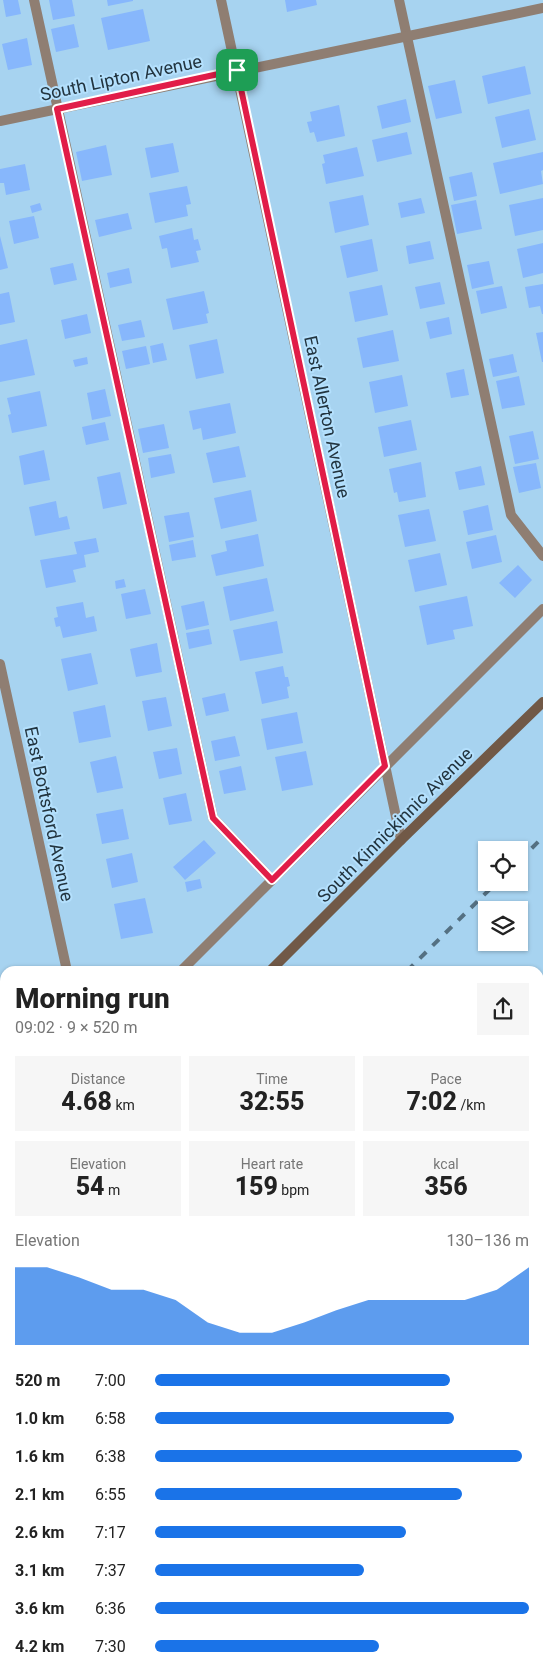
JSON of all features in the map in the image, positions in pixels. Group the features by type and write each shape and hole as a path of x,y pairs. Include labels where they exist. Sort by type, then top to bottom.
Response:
{"street":[{"path":"34,0 213,818 272,880"},
{"name":"East Allerton Avenue","path":"221,0 401,840"},
{"path":"399,0 511,515 543,556"},
{"name":"South Lipton Avenue","path":"0,121 237,70 543,8"},
{"path":"187,966 543,609"},
{"name":"East Bottsford Avenue","path":"0,664 66,966"},
{"name":"South Kinnickinnic Avenue","path":"275,966 543,702"}],"building":[{"path":"3,0 18,0 21,14 6,17"},
{"path":"49,0 72,0 75,16 53,20"},
{"path":"107,0 133,0 133,1 108,6"},
{"path":"285,0 316,0 317,5 287,12"},
{"path":"143,9 150,41 108,50 101,18"},
{"path":"74,24 79,47 56,52 51,29"},
{"path":"27,38 32,65 8,70 2,44"},
{"path":"525,66 531,94 488,104 482,76"},
{"path":"455,80 462,113 436,119 428,86"},
{"path":"406,99 411,122 382,129 377,106"},
{"path":"339,105 345,136 317,142 314,132 310,133 307,122 312,121 310,112"},
{"path":"529,109 536,140 502,148 495,117"},
{"path":"407,132 412,154 377,162 372,140"},
{"path":"173,143 179,172 151,178 145,148"},
{"path":"106,145 112,175 82,181 76,152"},
{"path":"357,147 364,176 326,184 322,164 325,163 323,155"},
{"path":"543,152 543,170 541,171 543,184 500,194 493,163"},
{"path":"25,164 30,190 6,195 4,183 0,183 0,169"},
{"path":"472,172 477,196 454,201 449,177"},
{"path":"187,186 191,204 186,205 188,216 155,223 149,193"},
{"path":"363,195 369,225 335,233 329,202"},
{"path":"421,198 425,213 401,218 398,203"},
{"path":"543,198 543,230 515,236 509,205"},
{"path":"476,200 482,229 457,234 451,205"},
{"path":"40,203 42,210 32,213 30,206"},
{"path":"128,213 132,229 99,237 95,220"},
{"path":"34,216 39,238 14,244 9,221"},
{"path":"192,228 194,240 198,239 201,250 196,251 199,262 171,268 167,248 162,249 159,236"},
{"path":"0,236 8,268 0,270"},
{"path":"372,239 378,271 347,278 340,246"},
{"path":"430,241 434,259 409,264 406,246"},
{"path":"543,243 543,273 523,278 517,249"},
{"path":"489,261 494,284 472,289 467,265"},
{"path":"73,263 77,280 54,285 50,268"},
{"path":"129,268 132,283 110,288 107,273"},
{"path":"440,282 445,304 420,309 415,287"},
{"path":"543,284 542,314 540,306 529,308 525,287"},
{"path":"382,285 388,315 355,322 349,292"},
{"path":"502,286 507,308 481,314 476,291"},
{"path":"204,291 209,313 206,314 208,323 173,330 166,299"},
{"path":"9,292 15,322 0,325 0,294"},
{"path":"87,314 91,333 65,339 61,320"},
{"path":"449,317 452,334 430,339 426,322"},
{"path":"141,320 145,337 122,341 118,325"},
{"path":"393,330 399,361 363,368 357,338"},
{"path":"543,332 543,362 542,362 536,333"},
{"path":"27,339 35,375 0,382 0,345"},
{"path":"217,339 224,373 196,379 189,345"},
{"path":"163,343 167,360 153,363 150,346"},
{"path":"146,346 150,364 126,369 122,351"},
{"path":"513,354 517,372 493,377 489,359"},
{"path":"87,357 88,364 75,367 73,360"},
{"path":"464,369 469,395 451,398 446,373"},
{"path":"402,375 408,406 375,413 369,382"},
{"path":"519,376 525,405 502,409 496,381"},
{"path":"105,389 111,416 92,420 87,393"},
{"path":"40,391 47,426 12,433 8,415 11,414 7,398"},
{"path":"230,403 236,433 203,440 201,428 193,430 189,411"},
{"path":"411,420 417,450 384,457 378,427"},
{"path":"105,422 109,440 86,445 82,427"},
{"path":"164,424 169,448 143,453 138,429"},
{"path":"533,431 539,459 515,464 509,436"},
{"path":"239,446 246,477 213,483 206,453"},
{"path":"44,450 50,480 24,485 19,456"},
{"path":"171,454 175,473 151,478 148,458"},
{"path":"421,462 426,497 399,502 397,492 394,493 389,469"},
{"path":"536,463 541,488 519,493 513,467"},
{"path":"481,466 485,485 459,490 455,472"},
{"path":"120,472 127,504 103,509 97,477"},
{"path":"251,490 257,521 221,529 214,498"},
{"path":"56,501 59,518 67,516 70,529 35,536 29,507"},
{"path":"488,505 493,530 468,535 463,511"},
{"path":"429,509 436,541 405,547 398,515"},
{"path":"189,512 194,537 169,542 164,516"},
{"path":"258,534 264,566 216,576 211,555 227,551 225,541"},
{"path":"496,535 502,562 472,569 466,542"},
{"path":"96,538 99,552 84,555 86,567 73,570 76,582 46,588 40,560 77,554 74,542"},
{"path":"193,540 196,557 172,561 169,545"},
{"path":"440,553 447,585 415,592 408,560"},
{"path":"518,565 532,580 515,598 499,583"},
{"path":"267,578 274,611 230,621 223,587"},
{"path":"124,579 126,587 116,589 115,581"},
{"path":"145,589 151,614 126,619 121,594"},
{"path":"467,596 473,626 453,630 455,639 427,645 419,606"},
{"path":"204,601 209,625 186,630 181,606"},
{"path":"83,602 86,618 94,616 97,631 63,638 60,626 56,627 54,618 58,617 56,607"},
{"path":"277,621 283,653 240,661 233,630"},
{"path":"209,629 212,644 189,649 186,633"},
{"path":"157,643 162,672 136,677 130,649"},
{"path":"91,653 98,684 68,691 61,659"},
{"path":"283,666 285,677 288,677 290,686 287,687 289,698 262,704 255,672"},
{"path":"225,693 229,711 206,716 202,698"},
{"path":"166,697 172,726 148,731 142,701"},
{"path":"105,705 111,737 79,743 73,712"},
{"path":"297,712 303,743 267,750 261,719"},
{"path":"235,736 240,756 215,761 211,741"},
{"path":"177,748 182,774 159,779 153,752"},
{"path":"306,751 313,785 282,791 275,757"},
{"path":"116,756 123,788 97,793 90,762"},
{"path":"241,766 246,790 224,794 219,771"},
{"path":"186,793 192,821 169,825 163,798"},
{"path":"123,809 129,839 102,844 96,814"},
{"path":"204,840 216,853 185,880 173,867"},
{"path":"132,853 138,882 112,888 106,859"},
{"path":"200,879 202,888 187,892 185,882"},
{"path":"145,898 153,933 121,939 114,904"}],"railway":[{"path":"528,852 543,837"},
{"path":"412,966 488,891"}],"route":[{"path":"237,70 385,766 272,880 213,818 57,109 237,70"}]}
